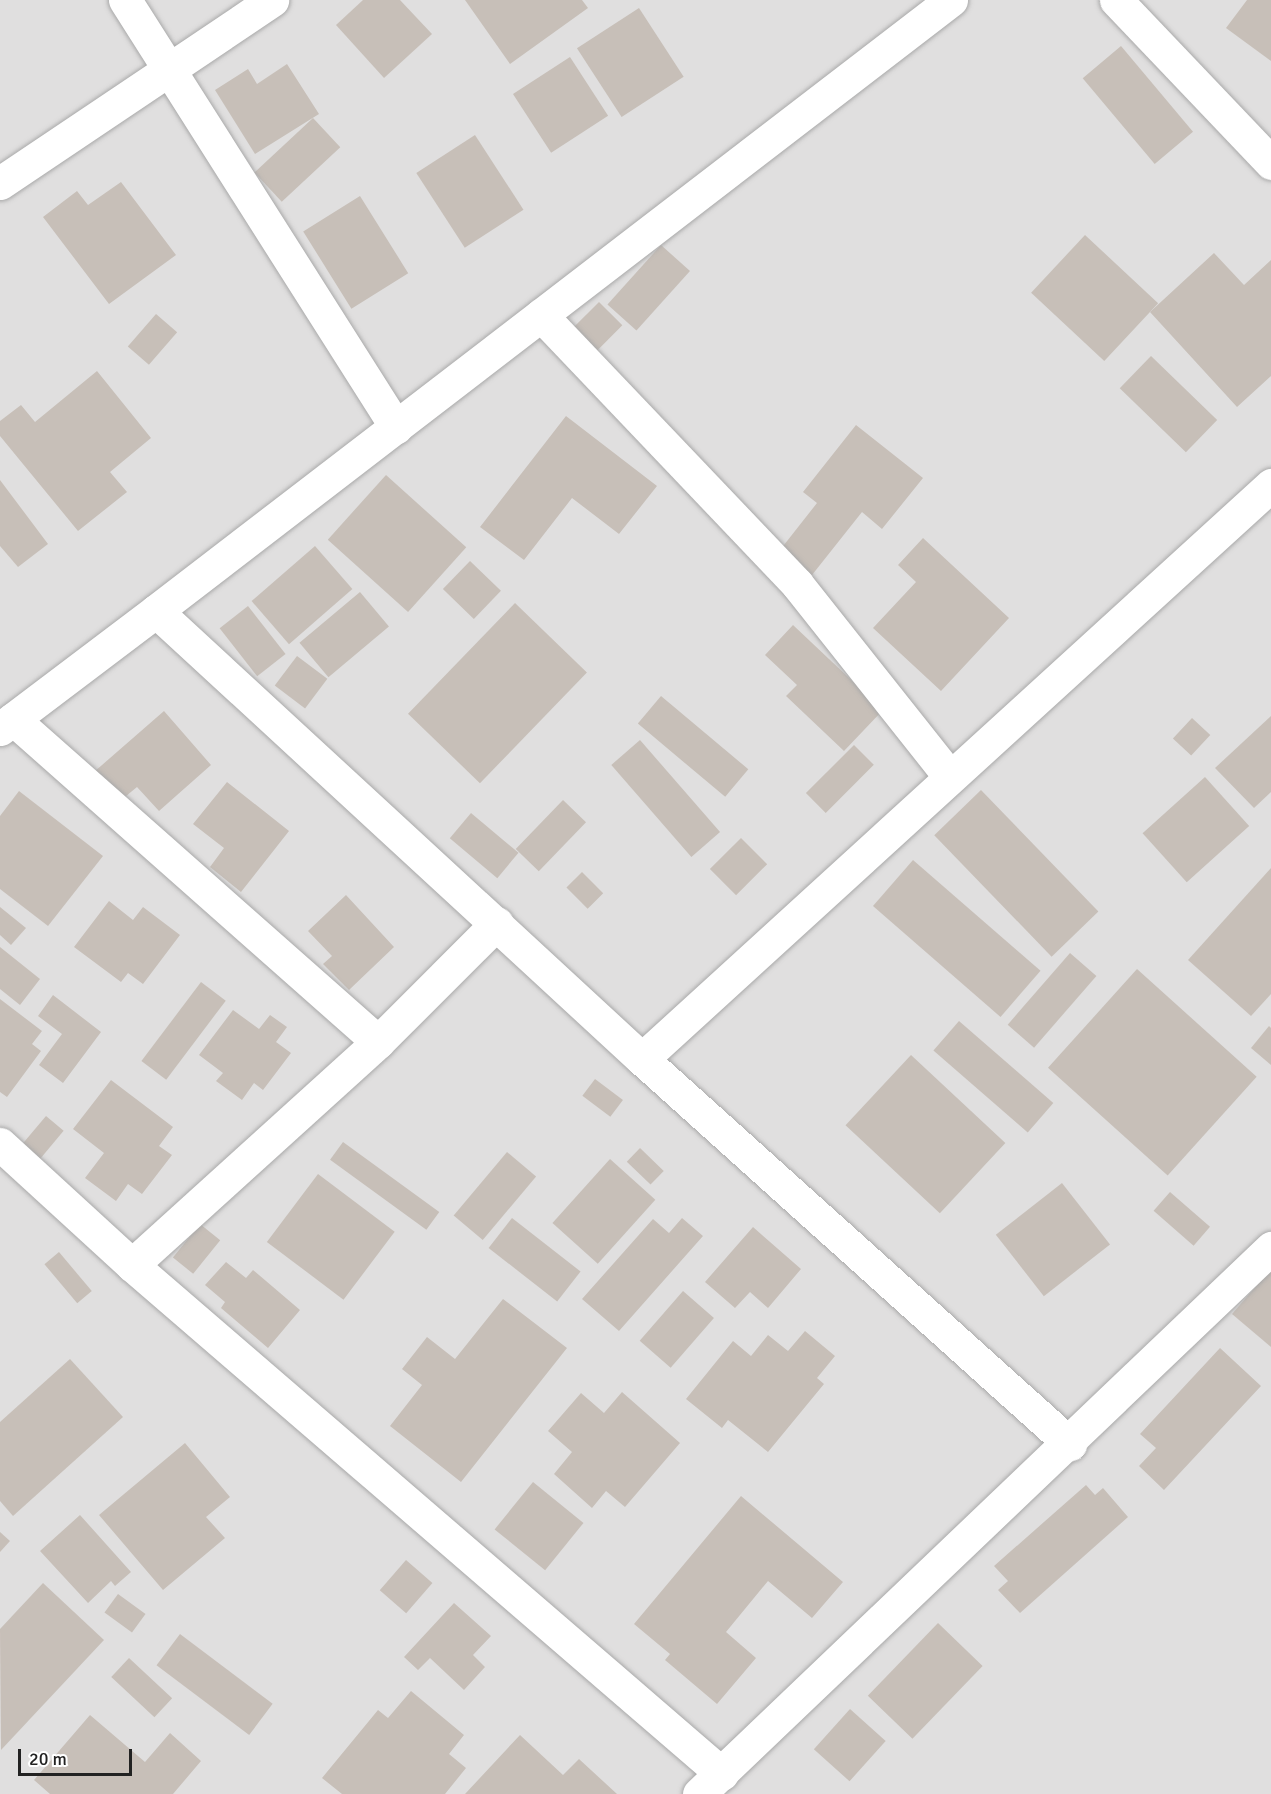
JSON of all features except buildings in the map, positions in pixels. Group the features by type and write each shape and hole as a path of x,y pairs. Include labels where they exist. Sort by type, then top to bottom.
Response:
{"street":[{"path":"125,0 396,426"},
{"path":"0,183 167,68 272,0"},
{"path":"378,1042 6,724 951,0"},
{"path":"1116,0 1271,163"},
{"path":"541,315 797,584 951,777"},
{"path":"642,1059 1271,485"},
{"path":"156,611 642,1059 1070,1444"},
{"path":"132,1265 378,1042 497,923"},
{"path":"0,1144 711,1784 1070,1444 1271,1248"}],"shaded area":[{"path":"0,0 1271,0 1271,1794 0,1794"}]}
